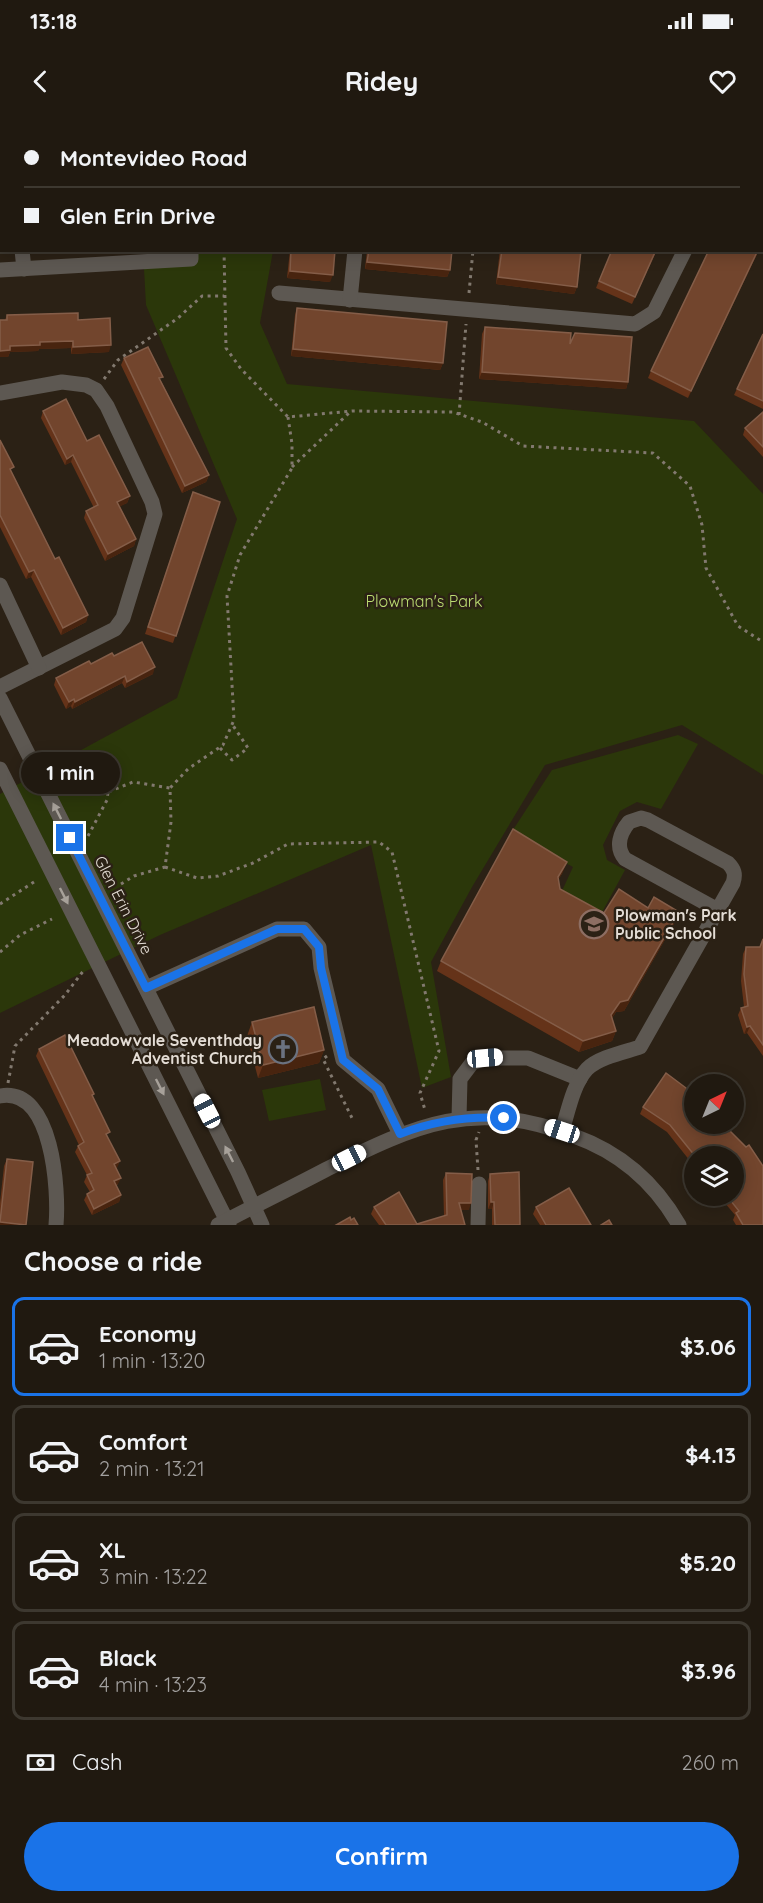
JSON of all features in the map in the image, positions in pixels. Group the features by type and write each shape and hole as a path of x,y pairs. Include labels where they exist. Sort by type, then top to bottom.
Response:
{"street":[{"path":"22,252 24,269"},
{"path":"0,270 24,269 77,258 191,259 191,252"},
{"path":"350,300 355,252"},
{"path":"279,293 635,324 654,312 684,252"},
{"path":"0,393 62,382 86,385 96,390 107,406 152,502 154,514 152,527 120,624 109,634 0,687"},
{"path":"0,585 39,668"},
{"name":"Glen Erin Drive","path":"0,698 262,1225"},
{"path":"0,769 224,1224 254,1206 400,1134 428,1124 459,1118 485,1117 524,1121 592,1142 623,1161 650,1185 679,1225"},
{"path":"562,1131 580,1079 596,1063 640,1047 717,910 735,877 732,867 648,820 641,818 629,822 619,844 619,850 625,859 717,910"},
{"path":"146,988 277,929 304,929 319,947 321,968 343,1060 378,1089 400,1134"},
{"path":"459,1118 460,1079 472,1064 485,1058 528,1058 580,1079"},
{"path":"3,1096 15,1096 28,1104 52,1151 58,1191 56,1225"},
{"path":"478,1225 479,1185"}],"path":[{"path":"224,252 226,348 241,369 288,417 292,468"},
{"path":"459,415 473,252"},
{"path":"96,390 118,360 178,318 202,296 224,296"},
{"path":"288,417 352,411 453,412 482,422 523,446 653,453 690,486 702,525 706,568 738,626 763,642"},
{"path":"165,867 171,822 171,788 188,769 220,748 234,720 227,596 240,555 292,468 352,411"},
{"path":"220,748 232,760 248,748 232,724"},
{"path":"45,787 108,792 134,782 171,788"},
{"path":"79,855 107,800 108,792"},
{"path":"121,884 134,876 165,867 197,878 218,876 253,863 288,844 379,842 392,852 439,1051 420,1093 428,1124"},
{"path":"0,904 52,872"},
{"path":"0,952 20,935 52,919"},
{"path":"3,1096 15,1046 65,994 94,957"},
{"path":"340,1045 323,1059 353,1120"},
{"path":"479,1185 476,1140 485,1117"}],"green space":[{"name":"Plowman's Park","path":"188,252 273,252 260,323 287,384 694,421 763,494 763,775 682,725 545,765 472,887 431,962 451,1077 422,1088 371,845 160,935 0,1013 0,794 177,698 237,519 146,305 144,269"},
{"path":"678,735 698,744 661,809 637,802 620,811 603,845 607,860 625,870 601,914 561,893 573,867 511,833 552,770"},
{"path":"320,1079 326,1110 269,1121 262,1090"}],"building":[{"path":"291,252 335,252 333,275 290,271"},
{"path":"369,252 452,252 450,270 367,262"},
{"path":"502,252 581,252 577,287 498,277"},
{"path":"611,252 655,252 635,297 599,281"},
{"path":"708,252 757,252 691,391 651,371"},
{"path":"297,308 447,322 443,363 293,349"},
{"path":"78,313 78,320 110,318 111,345 73,347 73,341 40,342 40,345 10,346 10,350 0,351 0,320 7,320 7,315"},
{"path":"485,327 571,333 570,344 575,333 632,337 628,382 482,372"},
{"path":"763,334 763,401 737,389"},
{"path":"148,347 163,377 159,378 209,475 185,486 124,358"},
{"path":"66,399 87,441 99,435 130,496 117,502 136,539 108,554 86,511 98,505 73,455 67,459 43,411"},
{"path":"763,412 763,447 745,428"},
{"path":"0,440 14,467 10,469 55,559 59,557 88,615 63,628 34,570 29,572 0,515"},
{"path":"193,492 220,502 176,636 148,627"},
{"path":"142,642 155,667 127,682 125,676 75,702 74,699 69,702 56,678 89,661 91,664 112,653 114,656"},
{"path":"513,829 567,862 558,877 560,889 604,913 619,889 648,908 654,897 679,912 628,1000 620,1002 611,1015 616,1031 583,1041 441,961"},
{"path":"763,939 763,1045 750,1026 747,1027 741,1008 748,1006 744,974 746,947 760,947"},
{"name":"Meadowvale Seventhday Adventist Church","path":"314,1007 324,1050 263,1065 252,1022"},
{"path":"65,1035 94,1094 92,1095 110,1132 106,1134 120,1161 114,1164 121,1178 114,1181 121,1195 94,1209 87,1194 94,1190 87,1175 92,1173 78,1146 84,1142 39,1049"},
{"path":"666,1073 684,1086 684,1134 733,1134 746,1147 749,1145 763,1166 763,1225 743,1225 736,1213 739,1211 735,1206 744,1206 744,1146 687,1146 670,1125 643,1107"},
{"path":"7,1159 33,1162 26,1225 0,1222"},
{"path":"519,1172 520,1225 495,1225 490,1174"},
{"path":"446,1173 472,1174 471,1203 459,1203 465,1225 386,1225 374,1207 399,1192 417,1224 447,1215"},
{"path":"569,1188 591,1225 546,1225 536,1207"},
{"path":"350,1217 351,1220 354,1218 358,1225 336,1225"},
{"path":"609,1220 612,1225 601,1225"}],"place":[{"name":"Plowman's Park Public School","path":"594,924"},
{"name":"Meadowvale Seventhday Adventist Church","path":"283,1049"}],"route":[{"path":"70,838 146,988 277,929 304,929 319,947 321,968 343,1060 378,1089 400,1134 428,1124 459,1118 504,1118"}]}
